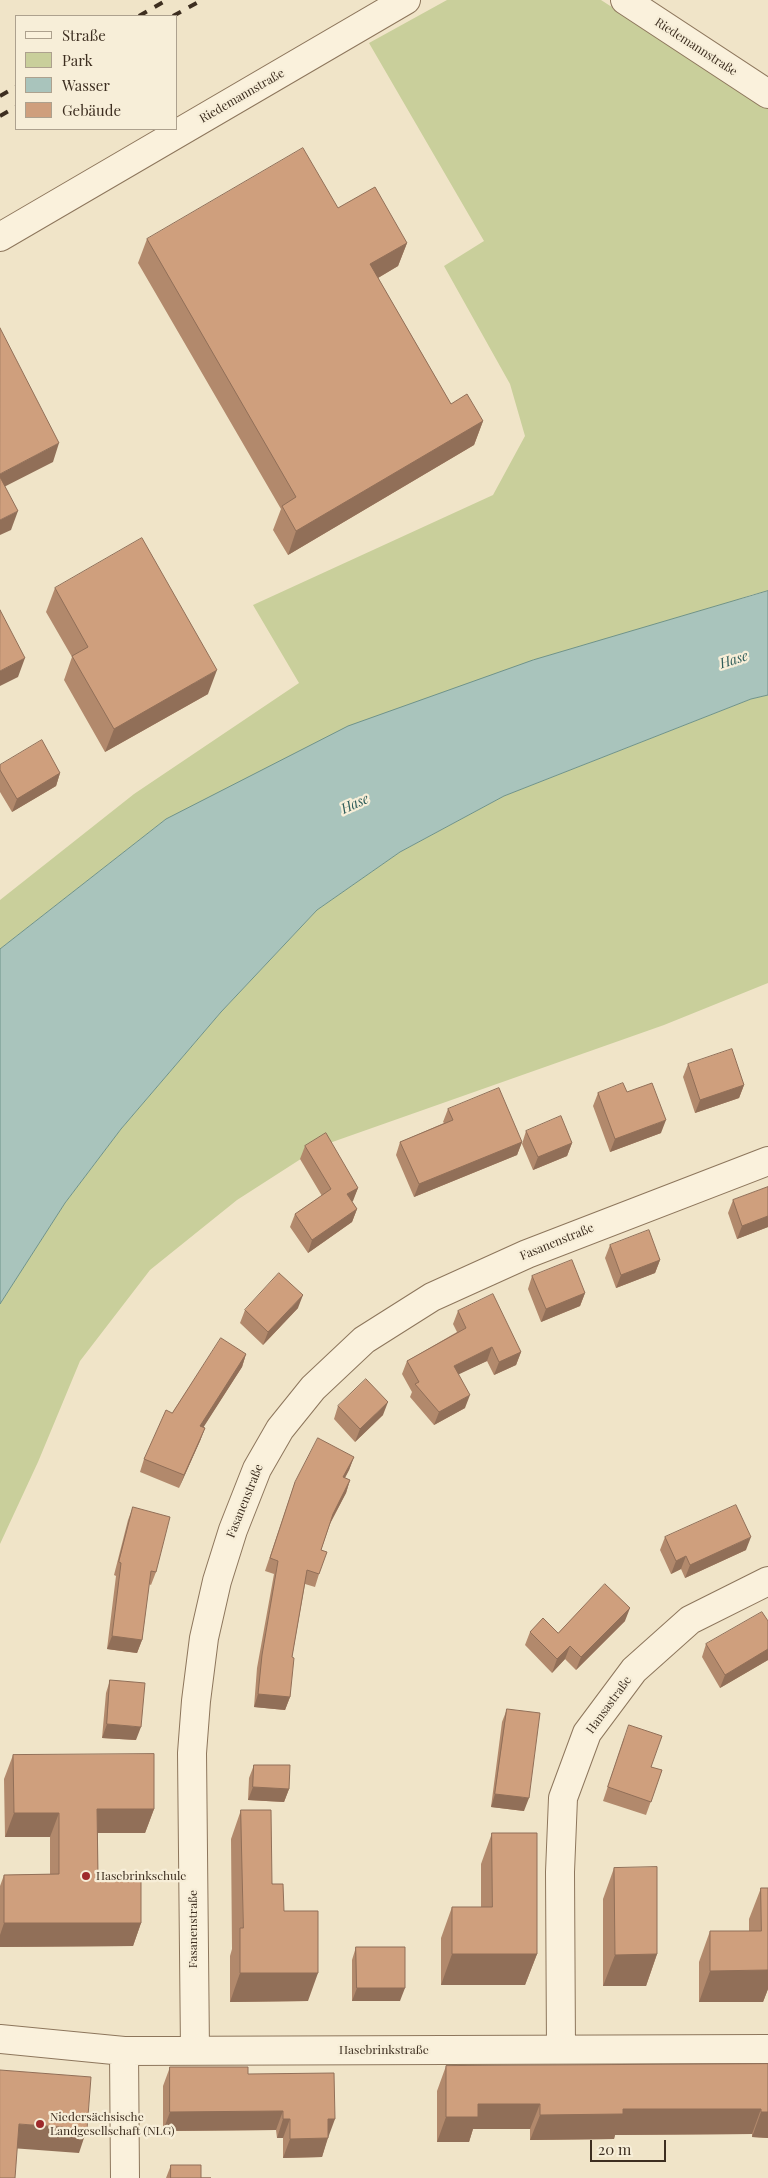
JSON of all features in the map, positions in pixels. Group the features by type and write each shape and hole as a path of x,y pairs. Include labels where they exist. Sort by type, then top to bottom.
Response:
{"street":[{"name":"Riedemannstraße","path":"0,237 406,0"},
{"name":"Riedemannstraße","path":"625,0 768,94"},
{"name":"Fasanenstraße","path":"195,2050 192,1753 203,1647 217,1581 233,1530 257,1469 280,1429 313,1388 364,1340 432,1297 536,1250 768,1161"},
{"name":"Hansastraße","path":"561,2049 560,1872 563,1798 587,1734 634,1670 690,1620 768,1581"},
{"name":"Hasebrinkstraße","path":"0,2039 124,2051 768,2049"},
{"path":"124,2051 125,2178"}],"green space":[{"path":"447,0 601,0 768,108 768,591 751,595 166,819 0,949 0,900 134,794 299,683 253,605 493,495 525,436 510,384 444,266 484,241 369,43"},
{"path":"768,695 768,983 664,1025 321,1146 237,1200 150,1270 80,1361 38,1462 0,1544 0,1304 65,1203 121,1129 221,1012 317,910 400,852 504,796 751,699"}],"water":[{"name":"Hase","path":"768,591 768,695 751,699 504,796 400,852 317,910 221,1012 121,1129 65,1203 0,1304 0,949 166,819 348,726 533,660"}],"building":[{"path":"303,148 338,208 375,187 407,243 370,264 451,404 467,394 483,421 296,531 282,506 296,497 147,239"},
{"path":"0,328 59,443 0,474"},
{"path":"0,477 18,511 0,520"},
{"path":"142,538 217,670 114,729 72,656 88,647 55,588"},
{"path":"0,610 25,658 0,671"},
{"path":"42,740 60,773 17,799 0,770 0,765"},
{"path":"732,1049 744,1085 700,1100 688,1064"},
{"path":"623,1083 627,1092 652,1083 666,1120 615,1139 598,1093"},
{"path":"499,1088 522,1142 419,1184 400,1142 453,1120 448,1109"},
{"path":"561,1116 572,1143 538,1157 526,1131"},
{"path":"326,1133 358,1188 347,1194 357,1209 312,1240 295,1214 331,1189 305,1146"},
{"path":"768,1187 768,1216 742,1226 733,1200"},
{"path":"649,1230 660,1260 621,1275 610,1245"},
{"path":"572,1260 585,1293 546,1309 532,1276"},
{"path":"279,1273 303,1295 268,1332 245,1310"},
{"path":"493,1294 521,1352 499,1362 492,1347 454,1366 470,1395 439,1412 415,1384 419,1382 407,1361 466,1328 458,1311"},
{"path":"221,1338 246,1354 200,1426 205,1428 184,1475 144,1459 166,1410 172,1413"},
{"path":"366,1379 388,1402 360,1429 338,1406"},
{"path":"318,1438 354,1457 343,1477 350,1480 333,1514 321,1550 327,1552 319,1574 307,1570 292,1657 294,1658 290,1697 258,1694 262,1655 278,1561 270,1558 295,1482"},
{"path":"736,1505 751,1537 690,1565 686,1556 676,1561 665,1537"},
{"path":"133,1507 170,1517 156,1572 151,1571 142,1640 112,1636 121,1563 119,1562"},
{"path":"605,1584 630,1608 581,1657 570,1646 557,1659 530,1632 543,1618 558,1633"},
{"path":"762,1612 768,1621 768,1649 725,1675 706,1644"},
{"path":"110,1680 145,1683 141,1727 107,1724"},
{"path":"507,1709 540,1713 529,1798 495,1794"},
{"path":"629,1725 662,1736 651,1767 662,1770 651,1802 608,1787"},
{"path":"154,1754 154,1809 97,1809 98,1874 141,1873 141,1923 4,1923 4,1875 59,1874 59,1813 14,1813 13,1755"},
{"path":"254,1765 290,1765 289,1789 253,1787"},
{"path":"241,1810 271,1810 272,1884 283,1884 284,1911 318,1911 318,1973 240,1973 240,1928 243,1928"},
{"path":"492,1833 537,1833 537,1954 452,1954 452,1907 492,1907"},
{"path":"657,1867 657,1954 615,1955 614,1868"},
{"path":"761,1888 768,1888 768,1970 710,1971 710,1931 761,1931"},
{"path":"356,1947 405,1947 405,1988 357,1988"},
{"path":"768,2064 768,2112 761,2112 761,2109 623,2109 623,2114 540,2115 540,2104 478,2104 478,2117 446,2117 446,2066"},
{"path":"170,2067 248,2067 248,2074 334,2073 335,2119 328,2119 328,2138 290,2139 290,2119 283,2119 283,2111 170,2112"},
{"path":"0,2070 91,2077 87,2129 19,2124 15,2178 0,2178"},
{"path":"171,2165 201,2165 201,2178 171,2178"}],"railway":[{"path":"141,15 167,0"},
{"path":"175,15 202,0"},
{"path":"0,96 15,88"},
{"path":"0,116 15,108"}],"place":[{"name":"Hasebrinkschule","path":"86,1876"},
{"name":"Niedersächsische Landgesellschaft (NLG)","path":"40,2124"}]}
